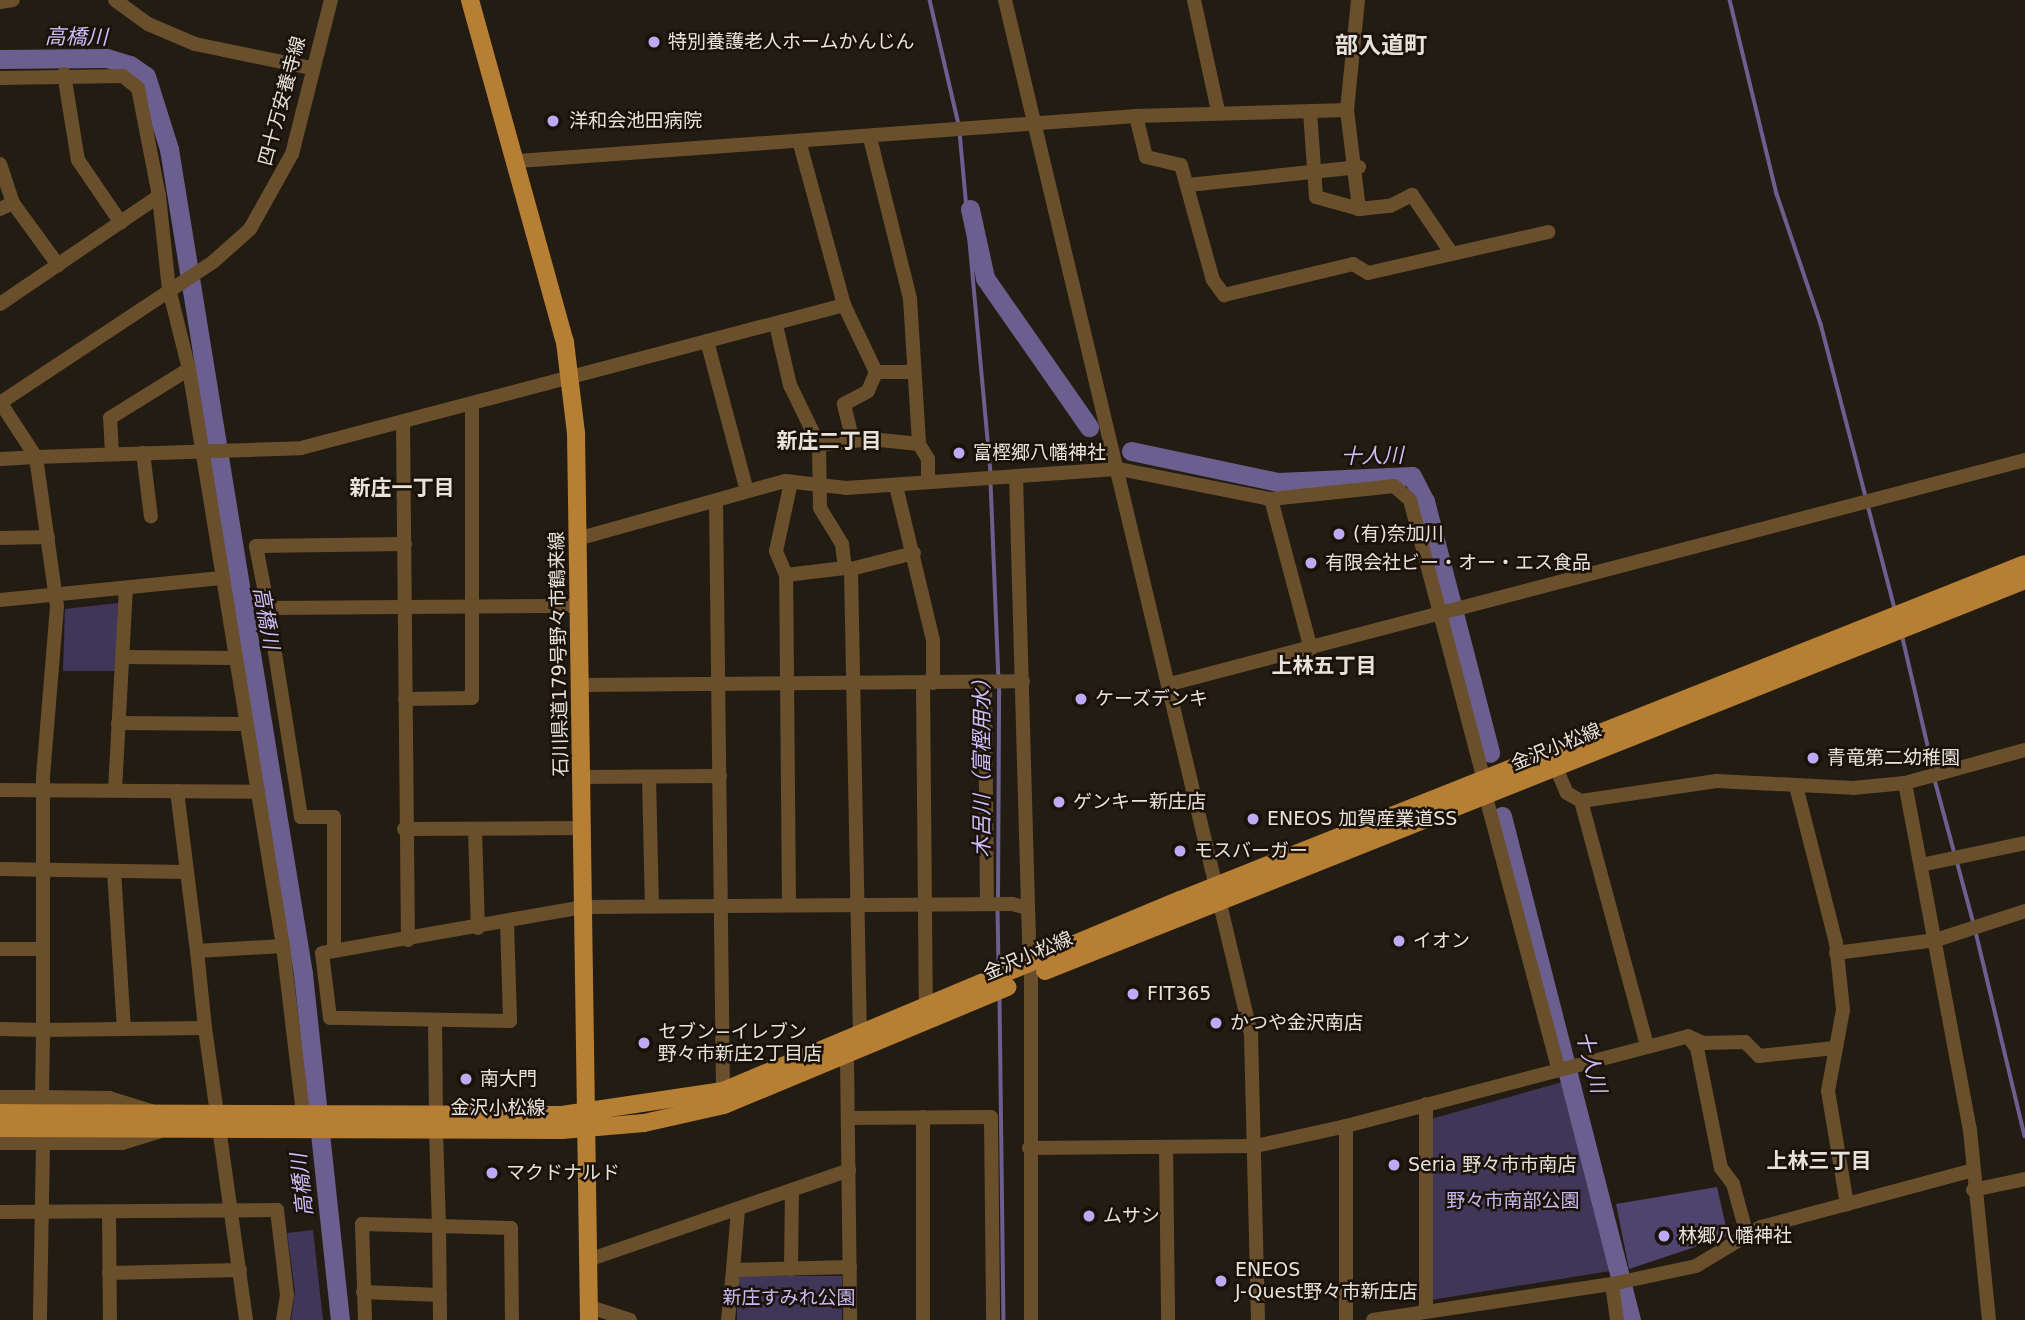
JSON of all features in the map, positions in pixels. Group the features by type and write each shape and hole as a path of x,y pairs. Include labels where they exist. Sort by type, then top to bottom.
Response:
{"main road":[{"name":"石川県道179号野々市鶴来線","path":"470,0 518,161 570,378 581,685 591,1259 589,1314"},
{"name":"金沢小松線","path":"1485,789 1557,771 1900,622 2025,564"},
{"name":"金沢小松線","path":"305,1119 327,1122 588,1121 724,1105 847,1057 1001,983 1219,894 1900,622 2025,580"},
{"name":"金沢小松線","path":"588,1121 723,1091 926,1009 1001,983"},
{"path":"0,1113 163,1122"},
{"path":"0,1128 305,1119"}],"street":[{"path":"116,0 170,35 311,68"},
{"name":"四十万安養寺線","path":"0,402 202,270 250,229 281,180 331,0"},
{"path":"1005,0 1170,684 1251,1034 1256,1146 1258,1320"},
{"path":"1195,0 1218,111"},
{"path":"1358,0 1347,110 1359,167 1359,209"},
{"path":"0,79 112,73 138,88 175,286 221,578 284,946 305,1119"},
{"path":"64,74 79,160 121,223"},
{"path":"518,161 870,138 1136,116 1218,111 1347,110"},
{"path":"1310,111 1310,171 1316,197 1359,209 1390,206 1412,195 1452,254"},
{"path":"1136,116 1146,157 1181,165 1213,280 1224,295 1353,264 1368,273 1548,232"},
{"path":"870,138 910,299 919,444 928,459 928,480"},
{"path":"799,141 844,305 876,372 868,391 844,404 853,441"},
{"path":"0,164 6,206 58,265"},
{"path":"1188,185 1359,167"},
{"path":"0,304 159,196"},
{"path":"0,459 234,448 301,448 844,305"},
{"path":"776,325 790,385 819,445 815,484 842,544 848,568 856,685 860,1037"},
{"path":"707,341 747,491"},
{"path":"111,454 110,418 189,369"},
{"path":"876,372 913,372"},
{"path":"0,402 36,457 57,598 43,789 42,1097"},
{"path":"405,699 472,698 472,404"},
{"path":"403,422 406,608 404,829 408,940"},
{"path":"819,445 853,441 919,444"},
{"path":"143,453 151,517"},
{"path":"1170,684 2025,460"},
{"path":"577,539 716,502 747,491 791,482 896,486 928,480 1118,469 1271,499 1394,486 1410,500 1448,611 1485,789 1567,1067"},
{"path":"1016,476 1030,971 1031,1320"},
{"path":"789,905 786,575 776,551 791,482"},
{"path":"896,486 933,640 928,683 924,904 926,1009"},
{"path":"1271,499 1311,649"},
{"path":"716,502 723,1091"},
{"path":"0,538 48,537"},
{"path":"334,951 334,817 301,817 256,545 405,544"},
{"path":"786,575 848,568 914,553"},
{"path":"0,600 57,598 221,578"},
{"path":"114,790 126,589"},
{"path":"268,608 578,606"},
{"path":"122,657 235,658"},
{"path":"581,685 856,685 1023,681"},
{"path":"995,682 997,903"},
{"path":"118,723 246,724"},
{"path":"1557,771 1567,793 1581,802 1717,781 1796,786 1905,783 2025,750"},
{"path":"582,777 720,776"},
{"path":"649,777 652,905"},
{"path":"1905,783 1936,940 1973,1170 1973,1190 1989,1320"},
{"path":"1796,786 1836,953 1843,1010 1828,1091 1847,1204"},
{"path":"0,790 258,792"},
{"path":"177,791 205,1028 246,1320"},
{"path":"1581,802 1647,1045"},
{"path":"404,829 583,828"},
{"path":"475,829 478,928"},
{"path":"1921,865 2025,843"},
{"path":"0,869 187,872"},
{"path":"114,871 124,1029"},
{"path":"507,923 510,1021 330,1018 322,953 507,923 584,907 997,903 1028,908"},
{"path":"1836,953 1936,940 2025,911"},
{"path":"197,951 284,946"},
{"path":"0,948 43,949"},
{"path":"435,1020 440,1320"},
{"path":"0,1029 205,1028"},
{"path":"1029,1148 1256,1146 1346,1126 1688,1036 1703,1043 1745,1042 1759,1056 1835,1048"},
{"path":"1688,1036 1698,1048 1721,1168 1733,1184 1747,1235"},
{"path":"847,1057 850,1320"},
{"path":"0,1097 109,1098 163,1122"},
{"path":"1426,1104 1426,1312"},
{"path":"923,1117 923,1320"},
{"path":"849,1118 991,1117 993,1320"},
{"path":"0,1143 122,1143 163,1122"},
{"path":"1346,1126 1346,1320"},
{"path":"40,1320 43,1143"},
{"path":"1167,1147 1168,1320"},
{"path":"591,1259 849,1170"},
{"path":"1373,1320 1426,1312 1444,1315 1622,1283 1696,1266 1747,1235 1847,1204 1973,1170"},
{"path":"1973,1190 2025,1179"},
{"path":"791,1269 792,1190"},
{"path":"728,1320 738,1209"},
{"path":"0,1212 277,1210 287,1295 283,1320"},
{"path":"109,1212 110,1320"},
{"path":"365,1320 362,1224 511,1228 512,1320"},
{"path":"733,1270 850,1267"},
{"path":"109,1273 240,1270"},
{"path":"1617,1320 1622,1283"},
{"path":"363,1292 440,1295"},
{"path":"589,1314 630,1320"}],"green space":[{"path":"118,603 115,671 63,671 65,609"},
{"name":"野々市南部公園","path":"1566,1081 1616,1270 1431,1300 1431,1119"},
{"path":"313,1230 323,1320 291,1320 295,1292 287,1233"},
{"name":"新庄すみれ公園","path":"737,1276 842,1276 842,1320 737,1320"}],"shaded area":[{"path":"1717,1187 1728,1236 1629,1269 1616,1204"}],"waterway":[{"path":"930,0 959,125"},
{"path":"1730,0 1777,194 1821,324 1866,497"},
{"name":"高橋川","path":"0,59 107,58 130,65 146,76 169,149 303,974 340,1320"},
{"name":"木呂川（富樫用水）","path":"960,132 991,475"},
{"name":"十人川","path":"970,209 985,278 1089,427"},
{"name":"十人川","path":"1131,451 1278,482 1412,476 1425,501 1490,753"},
{"name":"木呂川（富樫用水）","path":"991,482 999,677"},
{"path":"1868,505 1895,609"},
{"path":"1902,634 1934,772"},
{"name":"木呂川（富樫用水）","path":"998,901 999,685"},
{"path":"1935,780 1955,854"},
{"name":"十人川","path":"1502,816 1631,1320"},
{"path":"1957,861 1974,924"},
{"name":"木呂川（富樫用水）","path":"998,909 999,968"},
{"path":"1976,932 2025,1136"},
{"name":"木呂川（富樫用水）","path":"1000,997 1004,1320"}],"place":[{"name":"特別養護老人ホームかんじん","path":"654,42"},
{"name":"洋和会池田病院","path":"553,121"},
{"name":"富樫郷八幡神社","path":"959,453"},
{"name":"(有)奈加川","path":"1339,534"},
{"name":"有限会社ビー・オー・エス食品","path":"1311,563"},
{"name":"ケーズデンキ","path":"1081,699"},
{"name":"青竜第二幼稚園","path":"1813,758"},
{"name":"ゲンキー新庄店","path":"1059,802"},
{"name":"ENEOS 加賀産業道SS","path":"1253,819"},
{"name":"モスバーガー","path":"1180,851"},
{"name":"イオン","path":"1399,941"},
{"name":"FIT365","path":"1133,994"},
{"name":"かつや金沢南店","path":"1216,1023"},
{"name":"セブン−イレブン 野々市新庄2丁目店","path":"644,1043"},
{"name":"南大門","path":"466,1079"},
{"name":"Seria 野々市市南店","path":"1394,1165"},
{"name":"マクドナルド","path":"492,1173"},
{"name":"ムサシ","path":"1089,1216"},
{"name":"林郷八幡神社","path":"1664,1236"},
{"name":"ENEOS J-Quest野々市新庄店","path":"1221,1281"}],"district":[{"name":"部入道町","path":"1381,45"},
{"name":"新庄二丁目","path":"829,441"},
{"name":"新庄一丁目","path":"402,488"},
{"name":"上林五丁目","path":"1324,666"},
{"name":"上林三丁目","path":"1819,1161"}]}
